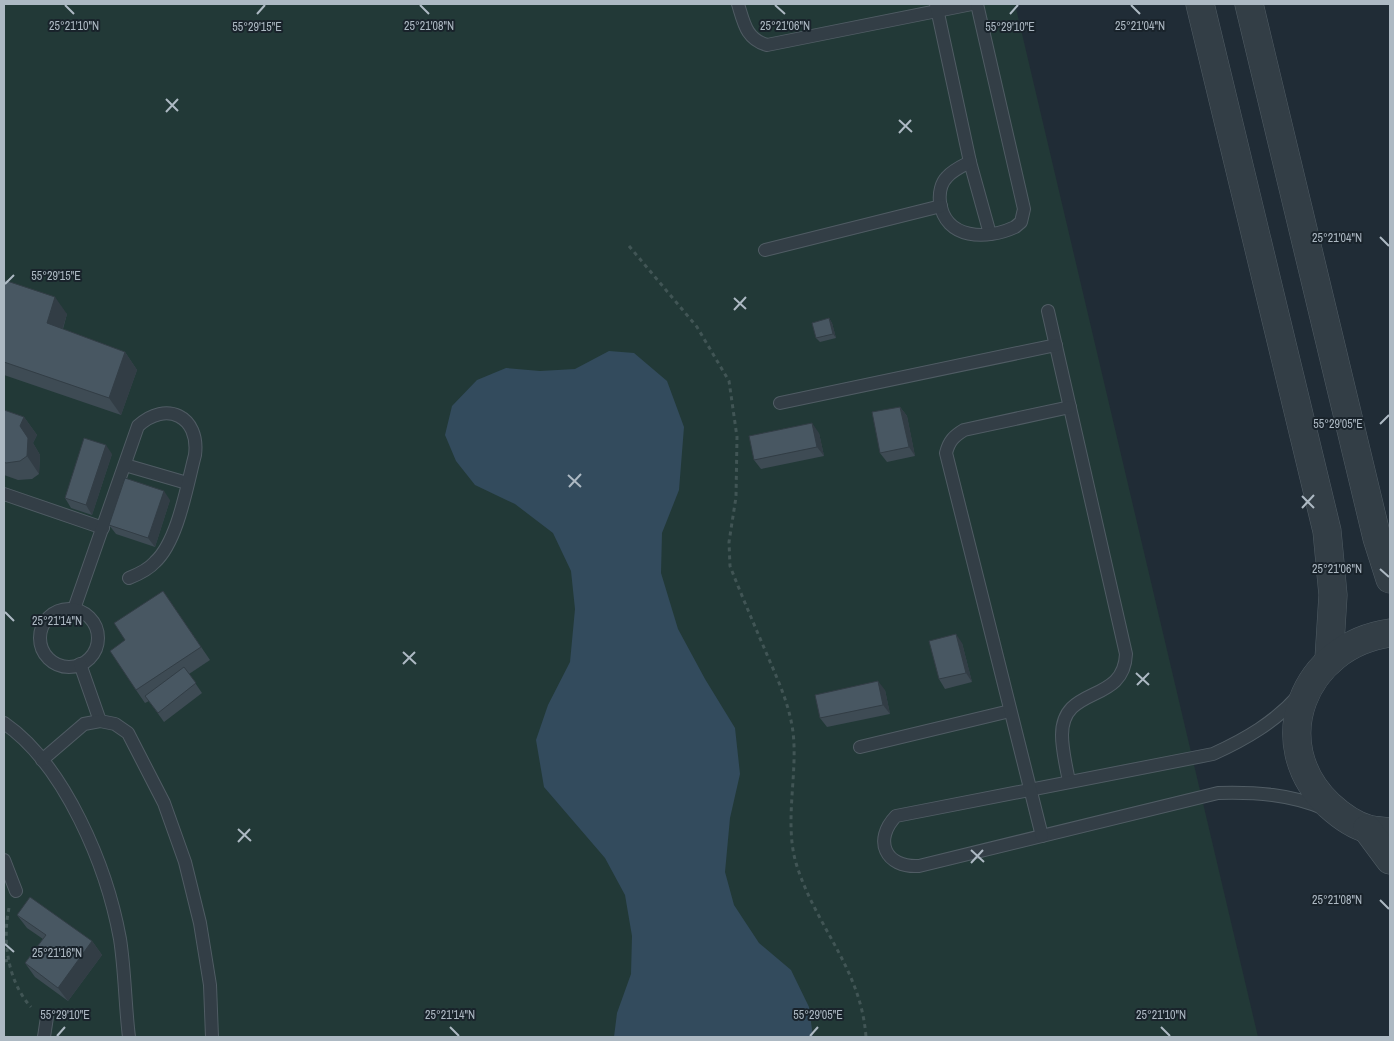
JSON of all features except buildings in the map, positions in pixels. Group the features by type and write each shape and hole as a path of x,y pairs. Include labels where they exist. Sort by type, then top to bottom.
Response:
{"street":[{"path":"1200,4 1327,531 1333,595 1329,659"},
{"path":"1249,4 1376,538 1390,579"},
{"path":"1390,633 1371,636 1356,642 1329,659 1310,682 1300,710 1297,740 1304,769 1319,795 1341,816 1379,830 1390,860"}],"lane":[{"path":"738,4 745,29 750,37 758,43 767,45 937,7 972,4"},
{"path":"970,162 946,177 939,196 948,223 954,229 971,235 990,234 1016,227 1020,222 1024,209 977,4"},
{"path":"937,7 970,162 990,234"},
{"path":"766,250 941,206"},
{"path":"1048,311 1126,654 1126,665 1115,684 1089,694 1075,704 1066,718 1062,734 1069,781"},
{"path":"780,403 1056,345"},
{"path":"1042,836 946,453 948,443 955,435 964,430 1070,407"},
{"path":"74,609 138,426 147,417 160,413 172,414 184,419 193,430 197,442 187,483 166,549 156,562 144,571 129,578"},
{"path":"125,465 187,483"},
{"path":"4,494 103,528"},
{"path":"74,609 84,613 92,620 97,629 98,640 95,650 89,659 80,664 59,665 43,651 41,640 44,625 54,613 74,609"},
{"path":"80,664 100,721"},
{"path":"1310,682 1290,705 1267,724 1241,741 1213,754 1030,788 896,816 887,825 885,831 883,838 885,850 894,861 905,867 919,866 1218,794 1250,792 1281,795 1312,803 1341,816"},
{"path":"860,747 1010,711"},
{"path":"42,760 84,724 100,721 115,724 128,733 164,803 185,862 202,932 210,985 212,1037"},
{"path":"4,723 24,737 42,760 70,802 92,846 110,892 120,940 129,1037"},
{"path":"4,860 16,891"},
{"path":"44,1037 47,1017"}],"path":[{"path":"629,246 697,327 729,381 737,436 736,497 729,542 730,566 785,697 793,732 792,832 796,862 806,888 848,968 864,1013 866,1037"},
{"path":"16,891 6,921 9,960 14,981 21,996 32,1008 47,1017"},
{"path":"4,961 9,960"}],"green space":[{"path":"4,4 1015,4 1258,1037 4,1037"}],"water":[{"path":"609,351 634,353 667,381 684,427 679,490 662,533 661,573 678,629 705,679 735,728 740,774 730,818 725,872 734,905 759,943 791,970 809,1007 813,1037 614,1037 617,1013 631,974 632,936 625,895 605,858 544,787 536,740 548,705 570,662 575,609 571,571 553,533 515,504 475,485 456,461 445,435 452,406 477,380 506,368 540,371 575,369"}]}
